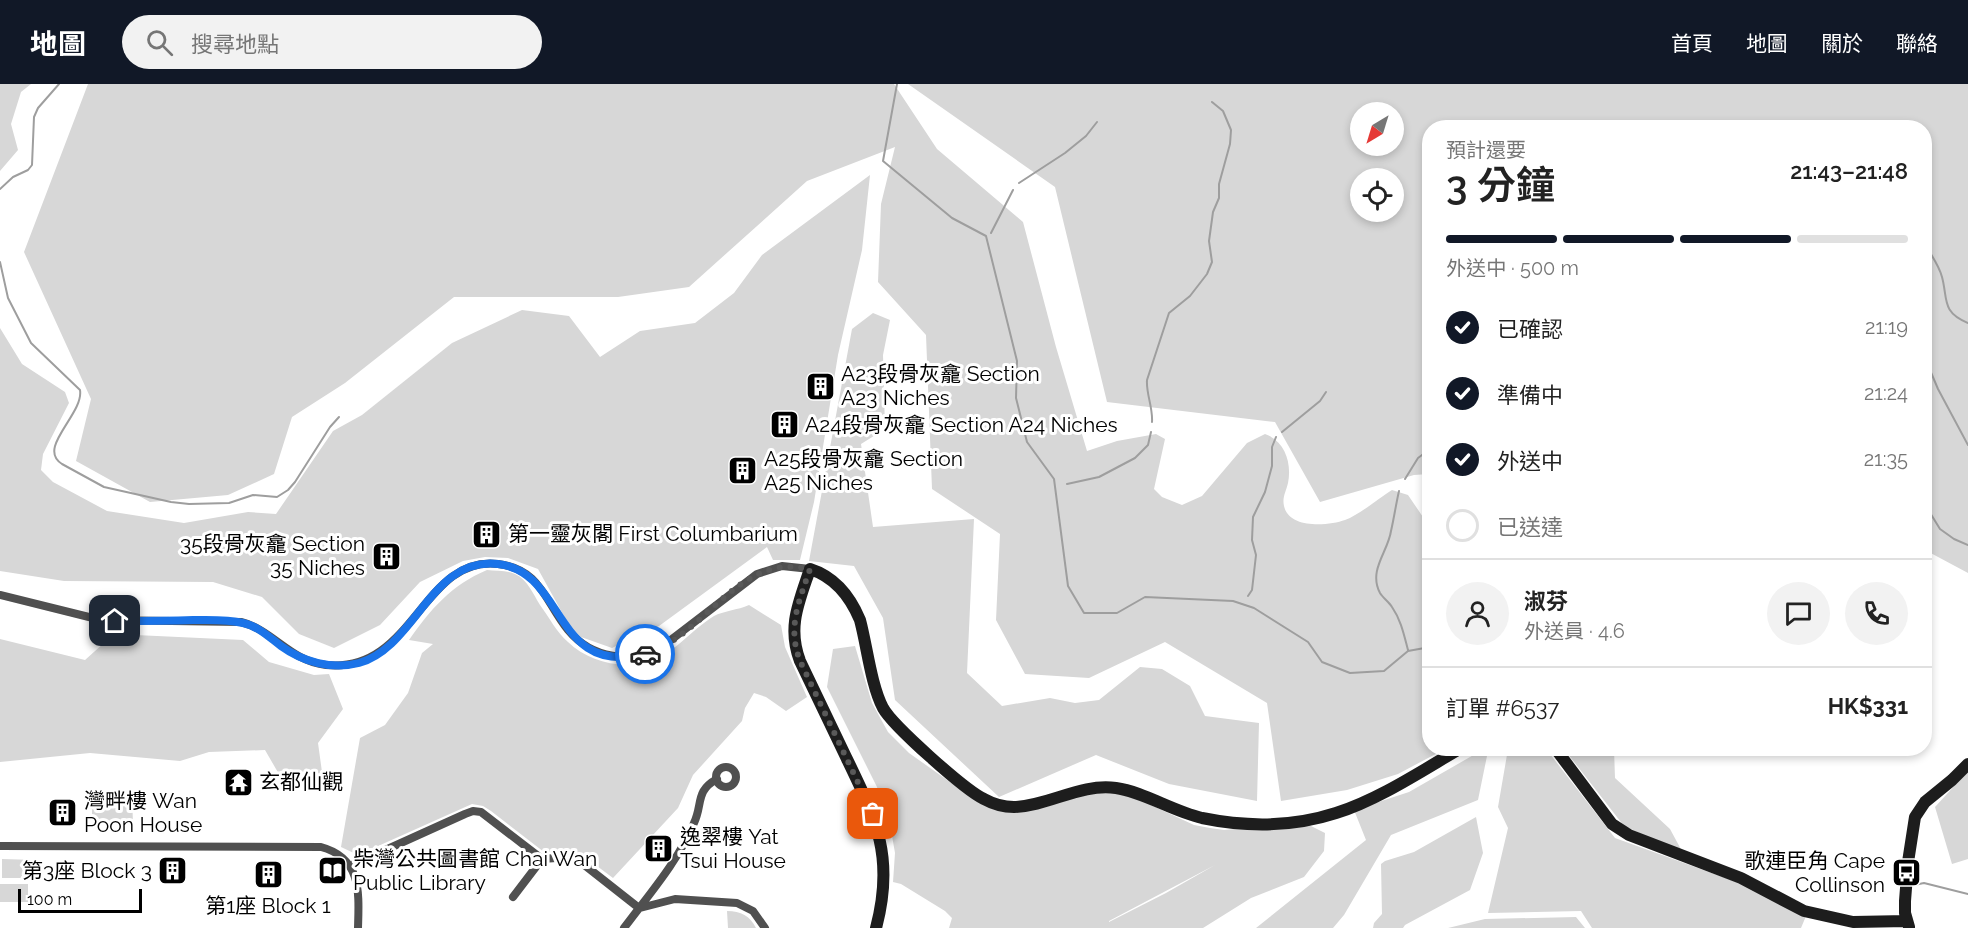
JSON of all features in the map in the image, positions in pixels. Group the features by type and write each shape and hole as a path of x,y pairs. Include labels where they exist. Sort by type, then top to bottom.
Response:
{"street":[{"path":"0,595 100,620 241,622 256,628 286,650 304,659 322,664 347,665 367,660 389,646 436,592 457,573 476,565 496,564 516,569 537,583 568,631 585,645 608,655 632,657 647,654 663,646 757,574 782,566 810,569 834,580 855,610 860,620 878,695 887,714 970,790 993,803 1024,806 1079,790 1107,787 1126,790 1173,810 1211,819 1255,824 1293,822 1323,817 1353,807 1446,756"},
{"path":"810,569 795,615 794,642 800,661 868,803 878,830 884,856 885,886 876,928"},
{"path":"1561,756 1612,824 1629,835 1741,878 1790,904 1818,915 1853,922 1908,924 1905,894 1915,817 1925,802 1946,786 1968,764"},
{"path":"624,928 666,875 695,821 700,796 704,789 717,780"},
{"path":"350,866 473,811 481,812 542,859 571,857 578,860 639,908"},
{"path":"0,846 314,845 333,851 350,866 356,878 358,892 358,928"},
{"path":"513,897 542,859"},
{"path":"639,908 675,899 737,903 753,911 765,928"}],"shaded area":[{"path":"0,84 31,84 21,92 11,124 18,150 0,171"},
{"path":"88,84 894,84 937,149 1023,222 1056,347 1087,451 1117,441 1156,434 1165,439 1154,489 1162,497 1182,505 1202,496 1247,443 1265,434 1278,442 1288,461 1289,475 1284,500 1287,513 1293,519 1310,524 1329,524 1351,518 1392,490 1408,495 1422,516 1422,756 1432,756 1398,774 1347,790 1281,801 1267,703 1165,642 1089,678 1025,674 996,620 1000,534 932,489 926,335 878,282 881,204 895,147 807,181 689,287 618,297 454,297 345,383 292,417 274,474 228,495 150,502 76,461 91,399 24,252"},
{"path":"908,84 1968,84 1968,573 1932,554 1932,120 1422,120 1422,474 1320,502 1275,422 1107,402 1055,187"},
{"path":"870,175 862,250 838,355 814,502 800,560 773,560 767,547 659,626 612,648 581,637 570,627 538,569 508,558 485,557 463,561 420,582 380,625 334,648 299,634 262,597 213,582 64,581 0,571 0,328 22,364 65,392 69,403 43,454 41,470 53,482 107,511 184,523 248,512 276,514 333,431 362,415 452,343 522,310 569,316 600,357 640,331 695,323 734,293 762,255"},
{"path":"873,313 890,320 883,355 885,429 861,444 873,527 974,519 967,673 1002,706 1050,698 1075,703 1099,700 1140,667 1162,669 1190,686 1205,716 1259,723 1257,801 1169,784 1096,755 999,797 895,700 883,618 854,566 809,561 852,329"},
{"path":"487,570 509,572 520,577 568,642 586,655 617,664 639,664 659,657 714,616 749,605 781,625 785,647 807,697 786,711 766,697 754,693 745,708 742,721 693,775 678,808 613,878 581,854 572,851 544,852 491,811 483,806 472,804 358,855 341,847 360,738 385,725 408,693 422,653 433,644 409,640 442,599 463,583"},
{"path":"114,634 243,640 269,662 314,675 329,674 343,709 318,743 322,772 314,787 287,788 265,750 209,752 180,761 90,753 0,762 0,639 85,660"},
{"path":"855,646 872,703 888,732 909,753 974,799 1012,811 1085,792 1123,792 1194,825 1210,828 1224,830 1305,823 1325,833 1324,851 1304,877 1251,898 1203,928 949,928 952,918 945,911 901,884 893,882 895,853 891,830 877,787 827,687 833,649","holes":["1215,865 1166,893 1109,922"]},
{"path":"1472,756 1487,756 1478,800 1391,835 1344,915 1333,928 1256,928 1366,840 1354,810 1409,792"},
{"path":"1507,756 1552,756 1615,838 1742,884 1806,916 1801,928 1592,928 1581,911 1488,913 1508,828 1498,807"},
{"path":"1569,756 1614,756 1615,778 1670,829 1683,853 1624,826"},
{"path":"1968,771 1968,859 1952,864 1935,807"},
{"path":"92,795 132,795 133,824 92,824"},
{"path":"1476,817 1483,853 1470,890 1403,928 1373,928 1374,923 1382,914 1381,864 1414,852"},
{"path":"2,859 35,860 35,878 2,878"},
{"path":"0,884 28,884 28,902 0,902"},
{"path":"727,911 744,915 756,928 728,928"},
{"path":"1576,917 1585,928 1448,928 1485,919"}],"waterway":[{"path":"0,189 32,165 34,117 38,108 59,84"},
{"path":"897,84 883,161 952,218 986,236 1017,361 1016,398 1027,442 1054,479 1068,586 1084,613 1117,613 1145,597 1233,601 1254,608 1308,642 1322,662 1350,673 1384,671 1408,651 1422,648"},
{"path":"1152,422 1147,380 1169,313 1190,296 1207,274 1212,262 1209,241 1213,212 1219,198 1219,184 1230,144 1231,130 1223,111 1212,102"},
{"path":"1019,183 1065,153 1086,136 1097,122"},
{"path":"991,233 1013,190"},
{"path":"1932,256 1941,273 1949,309 1959,319 1968,323"},
{"path":"0,262 8,298 31,343 80,390 75,409 57,440 54,449 55,457 62,464 104,487 189,504 229,503 253,495 277,497 295,482 330,427 339,417"},
{"path":"1932,375 1968,445"},
{"path":"1282,432 1320,401 1326,392"},
{"path":"1067,484 1099,477 1135,458 1148,445 1151,432"},
{"path":"1248,596 1252,590 1256,555 1252,540 1253,517 1265,492 1272,466 1272,447 1276,437"},
{"path":"1405,479 1422,455"},
{"path":"1399,491 1389,539 1376,577 1380,593 1398,617 1408,650"},
{"path":"1932,516 1940,529 1968,545"},
{"path":"1914,885 1924,883 1968,894"}],"way so far":[{"path":"645,654 671,641 757,574 782,566 810,569 793,624 795,648 873,814"}],"place":[{"name":"A23段骨灰龕 Section A23 Niches","path":"820,386"},
{"name":"A24段骨灰龕 Section A24 Niches","path":"784,425"},
{"name":"A25段骨灰龕 Section A25 Niches","path":"743,471"},
{"name":"第一靈灰閣 First Columbarium","path":"487,534"},
{"name":"35段骨灰龕 Section 35 Niches","path":"386,556"},
{"name":"玄都仙觀","path":"238,782"},
{"name":"灣畔樓 Wan Poon House","path":"63,813"},
{"name":"逸翠樓 Yat Tsui House","path":"659,849"},
{"name":"第3座 Block 3","path":"173,871"},
{"name":"柴灣公共圖書館 Chai Wan Public Library","path":"332,871"},
{"name":"歌連臣角 Cape Collinson","path":"1906,873"},
{"name":"第1座 Block 1","path":"268,875"}],"route":[{"path":"115,621 217,620 241,622 251,625 286,650 304,659 328,665 353,664 372,657 389,646 451,578 470,567 490,563 510,566 528,575 544,591 568,631 585,645 615,657 645,654"}]}
